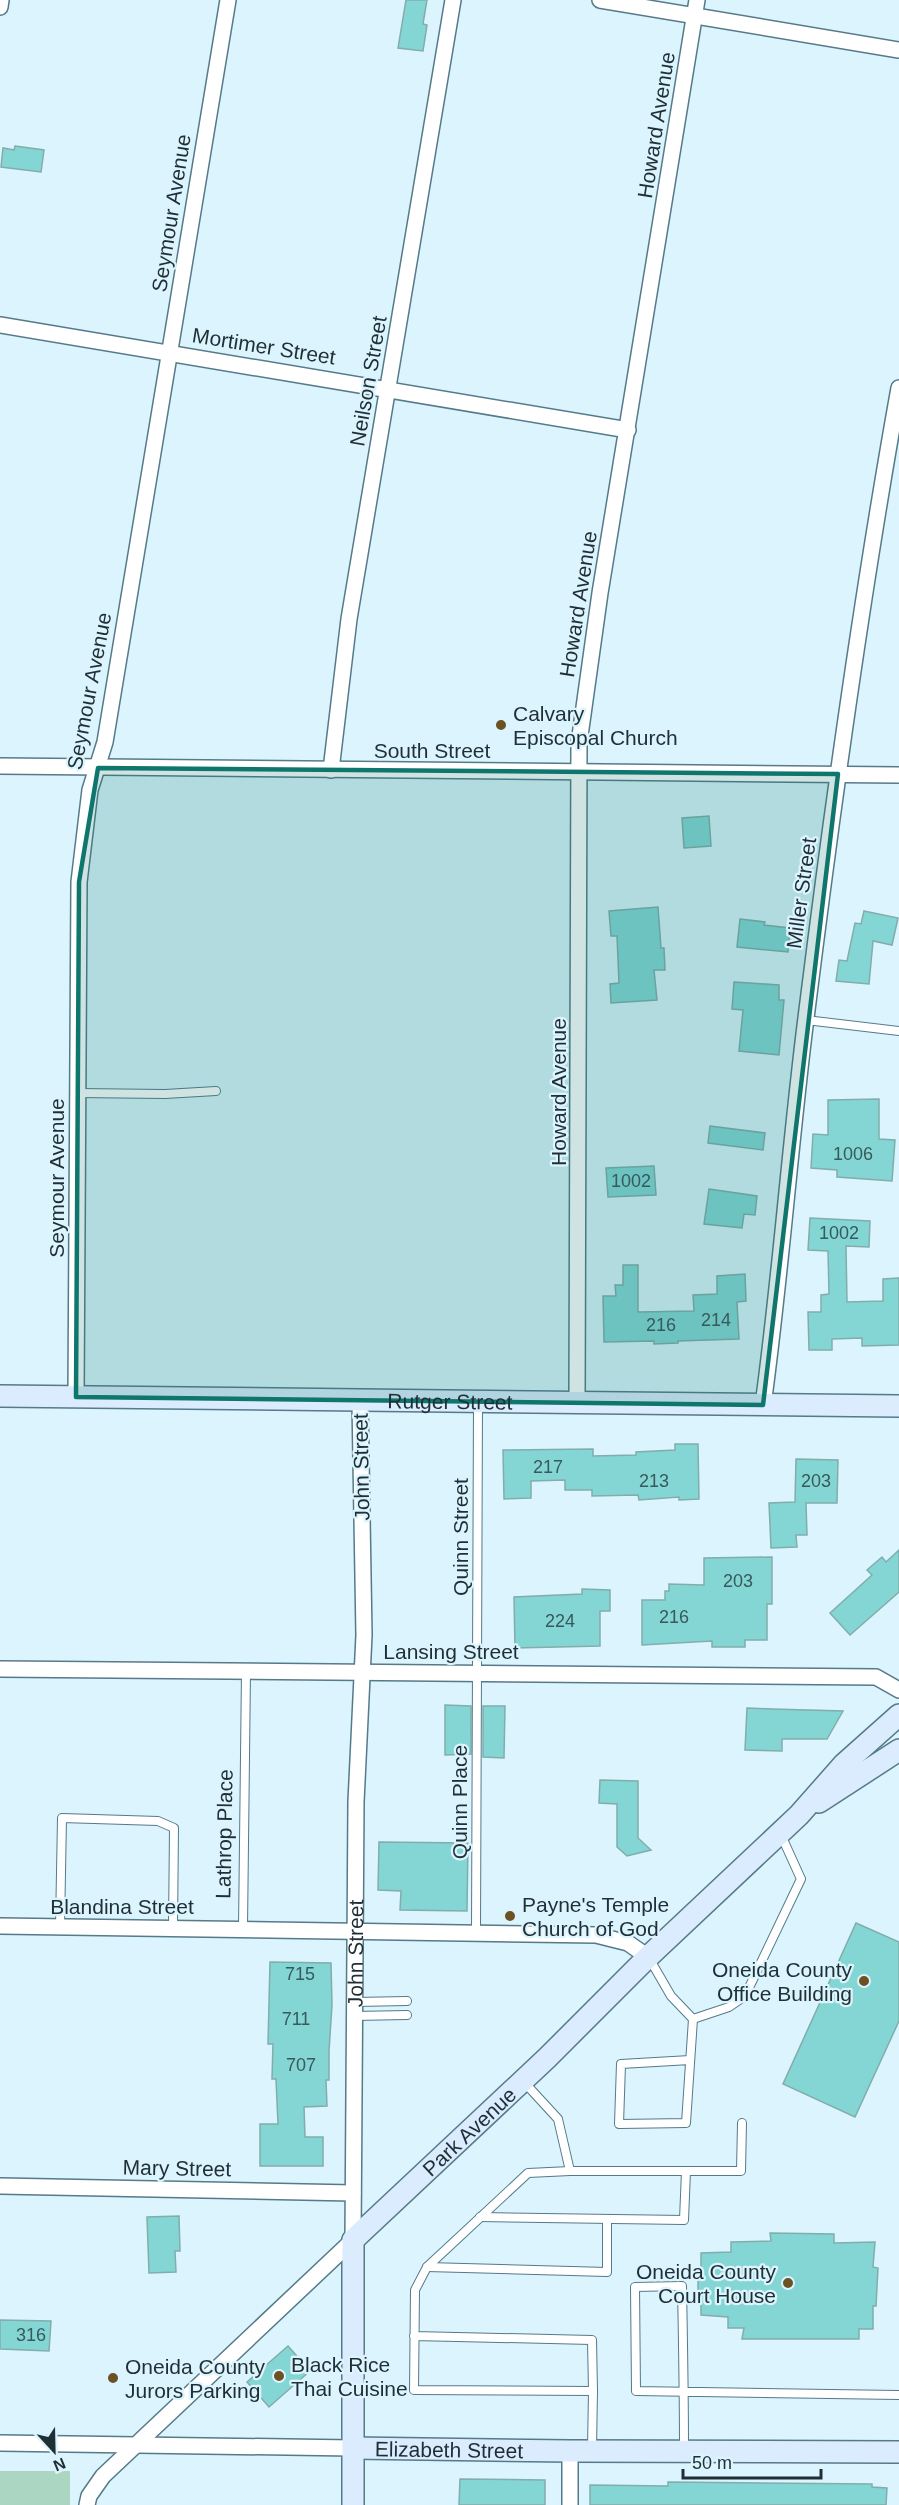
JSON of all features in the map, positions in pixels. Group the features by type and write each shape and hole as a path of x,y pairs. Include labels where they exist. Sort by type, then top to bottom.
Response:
{"street":[{"path":"0,8 1,0"},
{"name":"Seymour Avenue","path":"76,1397 78,882 90,790 105,742 228,0"},
{"name":"Neilson Street","path":"331,770 349,619 453,0"},
{"path":"600,0 899,50"},
{"name":"Howard Avenue","path":"577,1402 579,743 600,593 697,0"},
{"name":"Mortimer Street","path":"0,325 389,388 628,430"},
{"name":"Miller Street","path":"764,1405 806,1020 838,774 899,388"},
{"name":"South Street","path":"0,766 899,775"},
{"name":"Rutger Street","path":"0,1396 899,1406"},
{"name":"John Street","path":"352,2505 356,1802 364,1635 360,1401"},
{"name":"Lansing Street","path":"0,1668 876,1677 899,1690"},
{"name":"Park Avenue","path":"87,2505 88,2496 103,2476 523,2081 648,1957 799,1815 844,1764 899,1715"},
{"name":"Park Avenue","path":"799,1815 899,1750"},
{"name":"Blandina Street","path":"0,1926 243,1928"},
{"name":"Lathrop Place","path":"243,1928 355,1930"},
{"path":"355,1930 596,1935 628,1943 648,1957"},
{"name":"Mary Street","path":"0,2187 353,2193"},
{"name":"Elizabeth Street","path":"0,2444 570,2451 899,2452"},
{"path":"570,2451 570,2505"}],"lane":[{"path":"806,1020 899,1030"},
{"path":"77,1093 165,1094 216,1091"},
{"name":"Quinn Street","path":"477,1672 478,1401"},
{"name":"Lathrop Place","path":"243,1928 246,1671"},
{"name":"Quinn Place","path":"476,1932 477,1672"},
{"path":"60,1927 62,1818 158,1821 174,1828 173,1927"},
{"path":"693,2019 729,2007 745,1996 779,1928 801,1880 780,1833"},
{"path":"648,1957 671,1996 693,2019 686,2123 619,2124 621,2064 690,2061"},
{"path":"355,2009 407,2001"},
{"path":"355,2009 407,2015"},
{"path":"523,2081 558,2119 570,2171"},
{"path":"593,2391 414,2391 416,2290 427,2267 528,2173 741,2171 742,2123"},
{"path":"480,2217 684,2220 686,2171"},
{"path":"427,2267 607,2272 607,2219"},
{"path":"684,2451 684,2391 682,2286 635,2286 636,2391 684,2391 899,2395"},
{"path":"414,2336 592,2340 592,2451"}],"highlighted area":[{"path":"98,768 838,774 763,1405 76,1397 79,882"}],"green space":[{"path":"0,2471 70,2471 70,2505 0,2505"}],"building":[{"path":"406,0 427,0 423,24 427,25 423,51 398,48"},
{"path":"15,146 44,150 41,172 1,167 3,148 14,150"},
{"path":"709,816 711,846 684,848 682,818"},
{"path":"658,907 665,970 654,970 657,1000 611,1003 610,984 619,983 617,936 611,936 609,911"},
{"path":"864,911 898,918 892,945 873,941 869,984 836,981 839,960 847,961 855,923 861,924"},
{"path":"740,919 790,928 788,952 737,947"},
{"path":"734,982 779,985 779,1000 784,1000 779,1055 739,1051 743,1010 732,1009"},
{"path":"879,1099 879,1139 895,1140 892,1181 837,1177 837,1170 811,1168 813,1134 828,1135 828,1100"},
{"path":"710,1126 765,1133 763,1150 708,1143"},
{"path":"654,1166 656,1195 608,1197 606,1168"},
{"path":"709,1189 757,1196 755,1215 744,1214 742,1228 704,1224"},
{"path":"810,1218 870,1221 869,1247 846,1246 847,1302 883,1301 883,1279 899,1278 899,1345 862,1346 862,1338 832,1339 832,1350 809,1350 808,1312 821,1312 821,1295 829,1294 828,1251 808,1250"},
{"path":"623,1265 638,1265 638,1312 694,1311 693,1295 717,1294 717,1276 745,1274 746,1301 737,1302 739,1339 654,1344 654,1341 604,1342 603,1296 616,1296 615,1285 623,1285"},
{"path":"675,1444 698,1444 699,1499 679,1500 679,1497 639,1500 638,1495 592,1496 592,1490 565,1490 565,1480 531,1481 531,1498 504,1499 503,1450 593,1449 593,1456 636,1455 636,1452 675,1450"},
{"path":"796,1459 838,1460 837,1503 806,1503 807,1535 796,1535 797,1547 771,1548 769,1503 795,1502"},
{"path":"899,1550 899,1592 850,1635 830,1613 872,1575 867,1570 882,1557 886,1562"},
{"path":"772,1557 772,1604 767,1604 767,1640 745,1640 745,1647 712,1647 712,1641 642,1645 642,1600 665,1600 665,1591 669,1591 669,1584 704,1585 704,1558"},
{"path":"582,1589 610,1590 610,1611 600,1611 600,1646 515,1648 514,1597 582,1594"},
{"path":"445,1705 471,1706 471,1754 445,1755"},
{"path":"483,1706 505,1706 504,1758 483,1757"},
{"path":"747,1708 843,1711 827,1739 782,1739 782,1751 745,1750"},
{"path":"600,1780 638,1781 638,1838 651,1850 627,1856 617,1847 617,1804 599,1803"},
{"path":"379,1842 468,1843 467,1911 400,1910 401,1891 378,1890"},
{"name":"Oneida County Office Building","path":"856,1923 899,1942 899,2021 855,2117 783,2084"},
{"path":"270,1962 331,1963 332,2005 329,2080 326,2080 327,2106 304,2107 305,2137 323,2137 323,2166 260,2166 260,2124 278,2124 276,2079 272,2079 273,2044 268,2044"},
{"path":"179,2216 180,2251 175,2251 176,2272 149,2273 147,2217"},
{"name":"Oneida County Court House","path":"770,2233 834,2234 834,2243 875,2242 873,2267 878,2268 876,2306 873,2306 873,2329 859,2329 859,2339 742,2339 744,2328 728,2328 728,2317 701,2315 698,2270 701,2269 701,2253 731,2252 731,2242 771,2241"},
{"path":"0,2320 51,2321 49,2351 0,2349"},
{"name":"Black Rice Thai Cuisine","path":"288,2346 310,2371 269,2407 247,2382"},
{"path":"460,2479 545,2480 545,2505 459,2505"},
{"path":"668,2482 872,2484 872,2487 887,2488 886,2505 590,2505 590,2485 668,2486"}],"place":[{"name":"Calvary Episcopal Church","path":"501,725"},
{"name":"Payne's Temple Church of God","path":"510,1916"},
{"name":"Oneida County Office Building","path":"864,1981"},
{"name":"Oneida County Court House","path":"788,2283"},
{"name":"Black Rice Thai Cuisine","path":"279,2376"},
{"name":"Oneida County Jurors Parking","path":"113,2378"}]}
